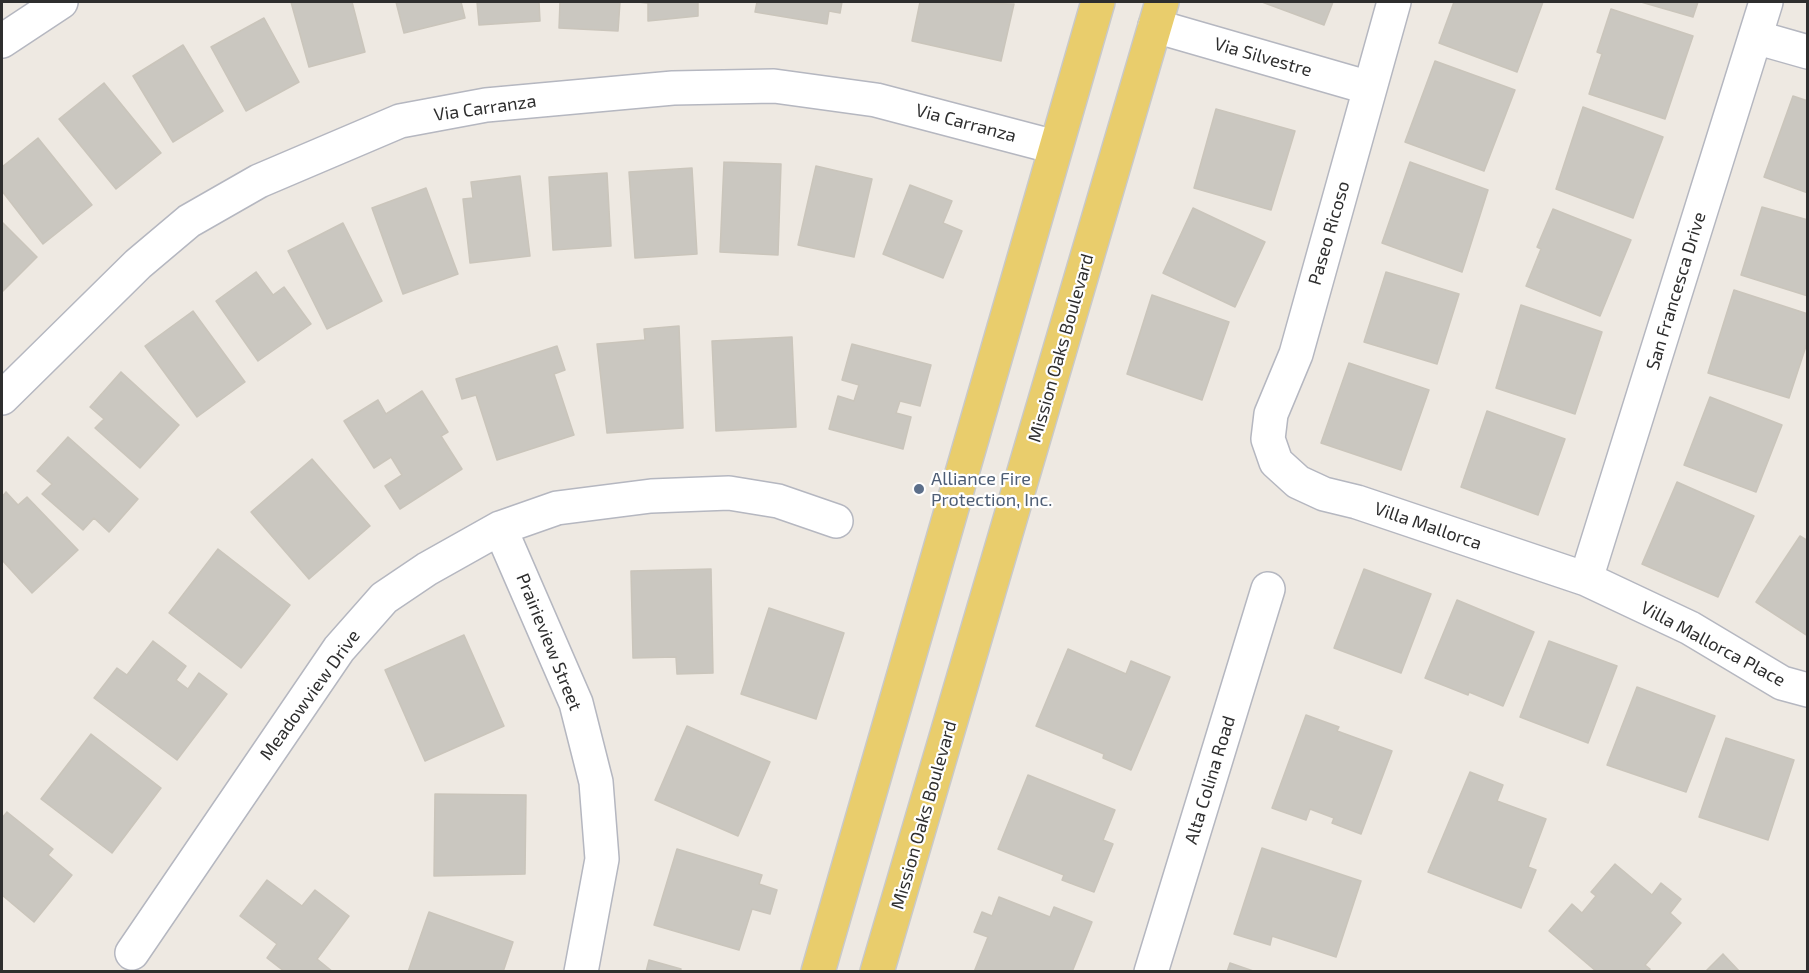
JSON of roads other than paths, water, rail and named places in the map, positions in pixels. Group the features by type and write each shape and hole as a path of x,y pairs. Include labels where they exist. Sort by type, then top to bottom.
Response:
{"main road":[{"path":"818,972 1098,2"},
{"name":"Mission Oaks Boulevard","path":"877,972 1159,14"}],"street":[{"path":"2,41 61,2"},
{"name":"Paseo Ricoso","path":"1276,462 1268,439 1271,414 1296,354 1394,2"},
{"name":"San Francesca Drive","path":"1586,579 1766,2"},
{"name":"Via Silvestre","path":"1159,14 1370,88"},
{"path":"1755,37 1808,52"},
{"name":"Via Carranza","path":"2,398 138,264 189,221 259,181 400,121 486,105 673,88 774,86 876,100 1055,147"},
{"name":"Villa Mallorca","path":"1276,462 1298,482 1324,494 1357,502 1586,579"},
{"name":"Meadowview Drive","path":"132,953 339,649 384,598 427,569 500,528 557,508 651,496 729,493 778,501 836,521"},
{"name":"Prairieview Street","path":"500,528 576,703 596,782 602,860 580,972"},
{"name":"Villa Mallorca Place","path":"1586,579 1690,628 1782,683 1808,690"},
{"name":"Alta Colina Road","path":"1151,972 1268,589"}],"place":[{"name":"Alliance Fire Protection, Inc.","path":"919,489"}]}
